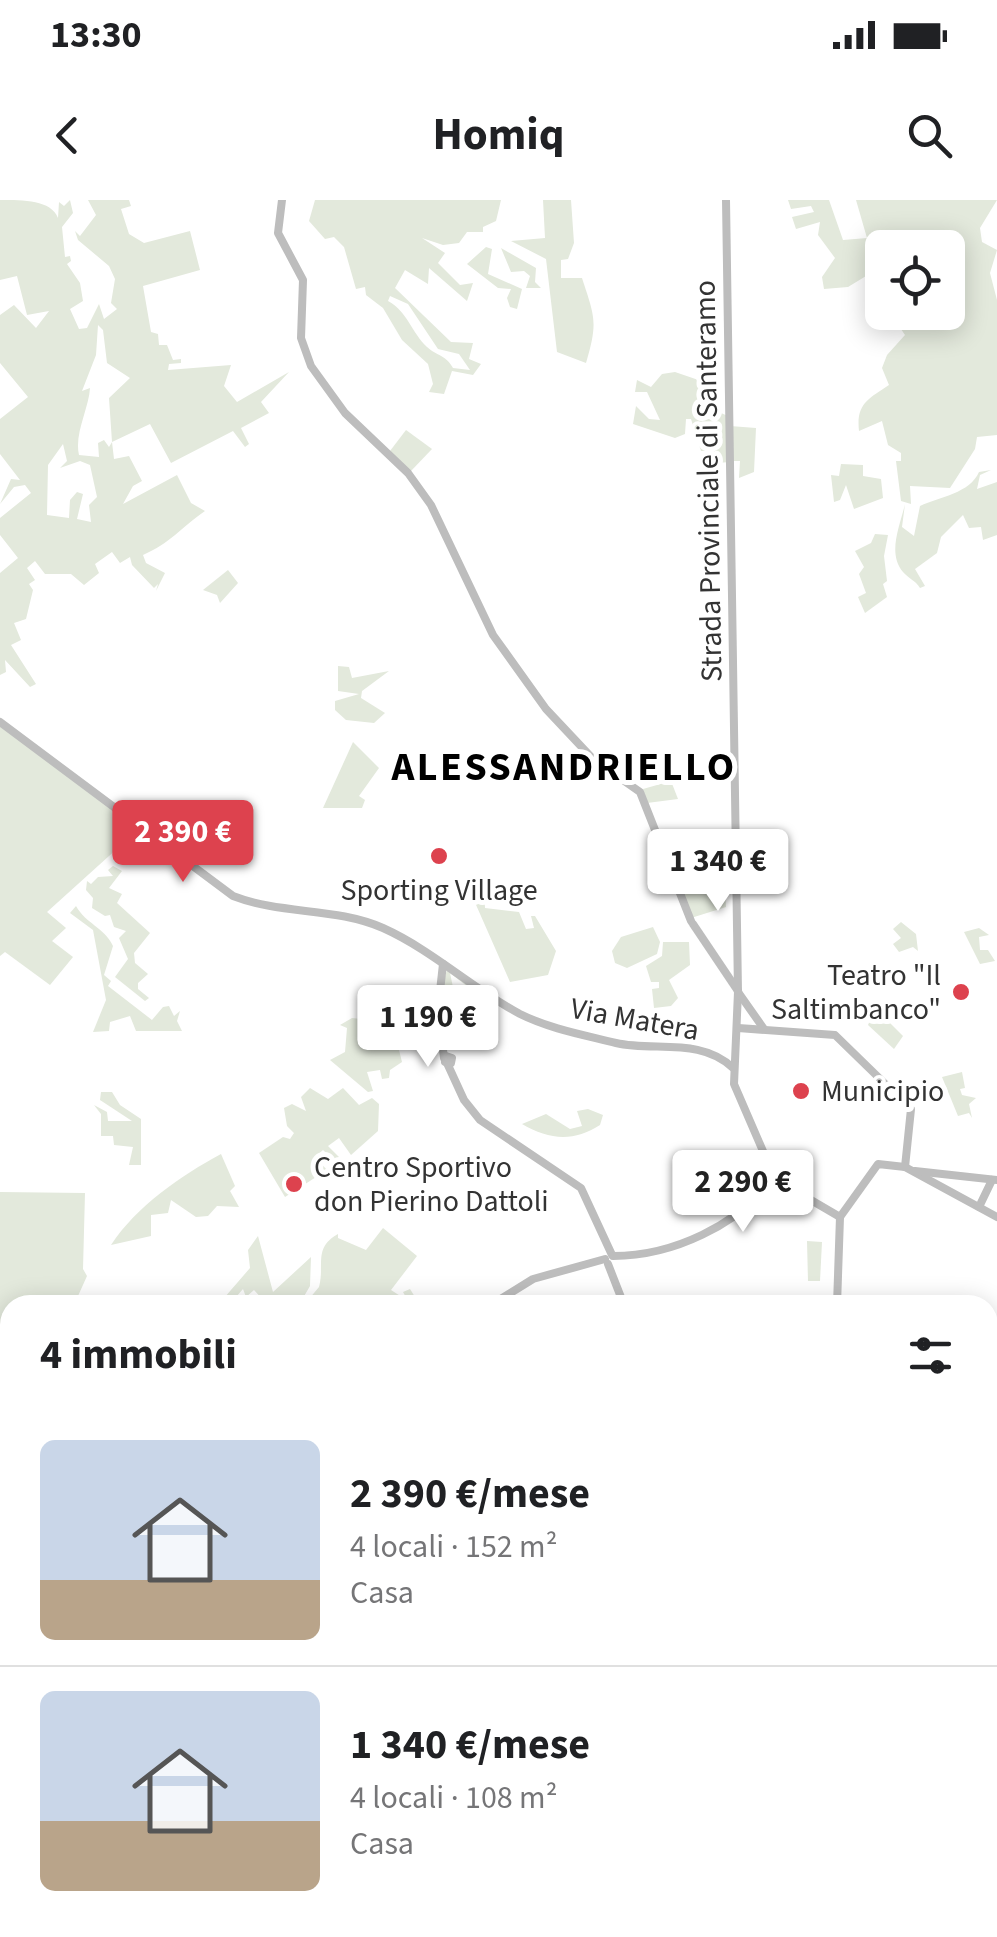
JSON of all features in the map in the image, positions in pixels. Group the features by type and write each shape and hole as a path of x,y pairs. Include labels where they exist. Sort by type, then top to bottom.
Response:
{"main road":[{"path":"282,200 278,233 303,280 301,338 311,366 344,413 408,473 431,505 491,632 546,709 593,759 640,792 691,923 764,1029"},
{"name":"Strada Provinciale di Santeramo","path":"726,200 738,992 732,1065"},
{"name":"Via Matera","path":"0,722 227,893 269,907 366,922 432,958 444,969 556,1028 637,1047 684,1047 732,1065"},
{"path":"444,969 439,983 442,1036 457,1085 482,1122 581,1188 621,1295"},
{"path":"738,1028 835,1035 907,1104 912,1118 908,1169"},
{"path":"732,1065 775,1179 840,1217"},
{"path":"837,1295 840,1217 880,1164 994,1180 979,1208"},
{"path":"908,1169 997,1218"},
{"path":"508,1295 533,1279 718,1229 749,1208 775,1179"}],"shaded area":[{"path":"0,200 43,204 58,218 59,202 64,206 70,200 73,213 62,227 65,257 70,256 67,264 80,283 83,301 70,309 79,329 87,328 99,304 104,319 117,309 111,303 115,279 109,266 78,240 75,231 80,236 96,215 88,200 129,200 131,206 121,209 129,234 144,243 190,231 200,270 143,286 151,332 158,334 159,345 167,345 173,360 181,359 181,363 169,364 168,370 231,365 224,386 237,402 289,372 261,402 269,413 241,428 249,444 245,447 233,431 171,463 150,424 112,442 114,459 129,456 142,481 133,486 123,504 177,475 191,503 205,511 143,555 146,563 165,573 156,591 158,584 154,588 132,565 130,557 120,563 112,552 95,564 99,573 84,585 71,574 45,574 35,561 27,568 35,580 29,584 33,590 26,619 14,623 21,640 11,645 36,684 30,687 5,660 6,672 0,675 0,573 18,558 0,535 0,518 31,493 25,485 14,487 0,504 11,479 20,480 0,454 0,419 28,397 0,363 0,315 14,305 36,328 49,311 27,315 17,276 0,280","holes":["98,325 103,330 107,363 130,378 109,398 109,447 104,440 98,443 99,457 79,455 78,438 90,388 82,391 96,355","63,444 67,461 60,468 80,461 90,465 97,497 89,505 91,522 77,519 83,494 77,492 70,500 69,518 47,515 48,465"]},
{"path":"315,200 501,200 496,221 483,227 483,232 467,232 459,243 443,245 422,238 445,253 438,263 460,285 473,283 467,301 429,268 428,284 405,270 395,288 451,342 473,343 469,359 481,364 473,375 452,371 444,394 429,392 433,384 428,364 402,340 383,308 366,295 365,287 356,289 344,247 334,237 325,239 309,221","holes":["390,296 408,304 438,349 459,354 470,370 453,368 427,347 400,310 388,301"]},
{"path":"543,200 571,200 574,243 568,259 561,260 561,278 582,278 590,302 593,329 586,363 557,352 546,259 511,241 545,238"},
{"path":"788,200 829,200 843,240 865,238 865,277 848,287 824,289 822,277 835,258 818,235 820,222 796,229 792,217 814,212 811,206 791,209"},
{"path":"856,200 997,200 980,228 982,242 997,250 990,273 997,300 997,435 977,437 975,449 950,488 910,486 911,504 901,501 896,461 901,461 901,453 888,445 882,421 859,431 859,414 865,403 889,385 882,368 887,355 905,335 902,330 965,330 965,230 865,231"},
{"path":"486,247 492,249 488,274 522,289 517,309 510,307 507,298 511,289 498,288 467,264"},
{"path":"501,248 536,268 535,282 541,288 526,288 530,276 524,271 511,272"},
{"path":"675,372 716,386 714,410 728,416 729,462 708,464 691,419 686,419 685,434 675,438 633,424 636,406 649,419 660,420 647,392 635,392 637,380 651,387 662,374"},
{"path":"730,426 756,428 754,472 739,478 740,461 731,461"},
{"path":"406,430 432,449 410,472 390,451"},
{"path":"841,464 863,465 863,476 881,479 883,498 854,509 846,485 840,500 834,502 831,475 839,476"},
{"path":"991,470 980,475 977,489 997,482 997,535 983,540 981,527 969,528 963,515 941,537 937,553 915,569 925,586 920,588 903,572 896,556 905,504 902,527 914,536 920,506 962,490 979,472"},
{"path":"875,534 888,535 884,556 887,581 883,584 887,597 865,613 858,597 866,593 859,574 864,567 855,551 871,543"},
{"path":"228,570 238,583 220,603 217,595 203,590"},
{"path":"338,666 349,667 352,678 389,671 362,691 361,698 385,713 374,723 346,720 335,710 335,701 359,694 338,691"},
{"path":"0,723 140,828 47,912 66,928 52,941 73,957 50,985 5,952 0,956"},
{"path":"353,742 379,768 359,796 365,800 362,808 323,808"},
{"path":"671,781 678,799 647,803 643,789"},
{"path":"113,866 122,871 109,888 122,894 117,903 150,933 134,953 135,963 148,974 138,983 138,989 149,998 145,1001 115,977 128,959 119,938 126,931 114,927 110,915 92,908 93,898 86,890 87,881 91,884 98,877 113,876 108,870"},
{"path":"714,868 724,869 726,907 691,918 677,884 682,878 713,872"},
{"path":"478,885 484,886 485,908 519,912 526,929 534,928 531,916 535,916 556,951 548,975 510,982 473,898"},
{"path":"76,906 113,946 104,975 111,981 108,986 152,1020 163,1007 169,1006 174,1016 180,1011 177,1021 182,1031 136,1031 130,1016 110,1022 109,1031 93,1032 106,1000 93,930 70,913"},
{"path":"901,922 916,934 918,951 913,947 899,952 893,944 901,938 893,929"},
{"path":"653,927 660,942 657,954 627,968 615,963 612,951 621,937"},
{"path":"979,928 989,935 979,937 980,950 988,950 995,961 980,964 964,932"},
{"path":"663,942 689,942 690,965 669,980 678,998 671,1006 654,1008 652,989 659,988 659,982 651,982 646,966 662,956"},
{"path":"447,970 481,991 472,1022 477,994 450,973 459,1016 441,1021 440,992"},
{"path":"881,1014 903,1036 894,1049 868,1025 871,1018"},
{"path":"352,1018 370,1020 403,1035 398,1046 402,1062 390,1070 389,1078 382,1079 380,1070 367,1072 373,1091 368,1092 330,1060 345,1052 347,1028 340,1025"},
{"path":"962,1072 962,1095 976,1098 969,1104 972,1118 969,1113 958,1116 942,1077"},
{"path":"310,1088 328,1099 343,1088 359,1105 372,1098 379,1104 378,1131 351,1155 339,1138 328,1146 342,1160 337,1163 323,1150 315,1157 327,1170 285,1197 259,1153 283,1137 290,1139 294,1133 287,1126 284,1108 292,1104 306,1111 301,1097"},
{"path":"101,1092 112,1092 120,1105 141,1119 141,1165 129,1165 133,1147 114,1145 113,1136 101,1136 101,1114 94,1105 107,1112 108,1121 132,1121 100,1100"},
{"path":"588,1109 603,1115 600,1125 581,1134 552,1136 522,1124 546,1114 570,1129 582,1126 577,1111"},
{"path":"221,1154 235,1186 230,1191 239,1207 217,1206 208,1216 196,1217 171,1200 168,1213 151,1215 151,1236 111,1245 160,1194"},
{"path":"0,1192 85,1193 83,1269 87,1276 78,1295 0,1295"},
{"path":"383,1228 417,1256 391,1290 399,1295 312,1295 319,1287 323,1251 330,1239 338,1234 338,1238 366,1250"},
{"path":"258,1236 273,1292 311,1257 310,1286 305,1295 259,1295 254,1290 245,1295 243,1289 238,1295 227,1295 250,1268 248,1250"},
{"path":"807,1241 822,1242 820,1281 808,1281"}],"place":[{"name":"Sporting Village","path":"439,856"},
{"name":"Teatro \"Il Saltimbanco\"","path":"961,992"},
{"name":"Municipio","path":"801,1091"},
{"name":"Centro Sportivo don Pierino Dattoli","path":"294,1184"}],"district":[{"name":"ALESSANDRIELLO","path":"564,766"}]}
